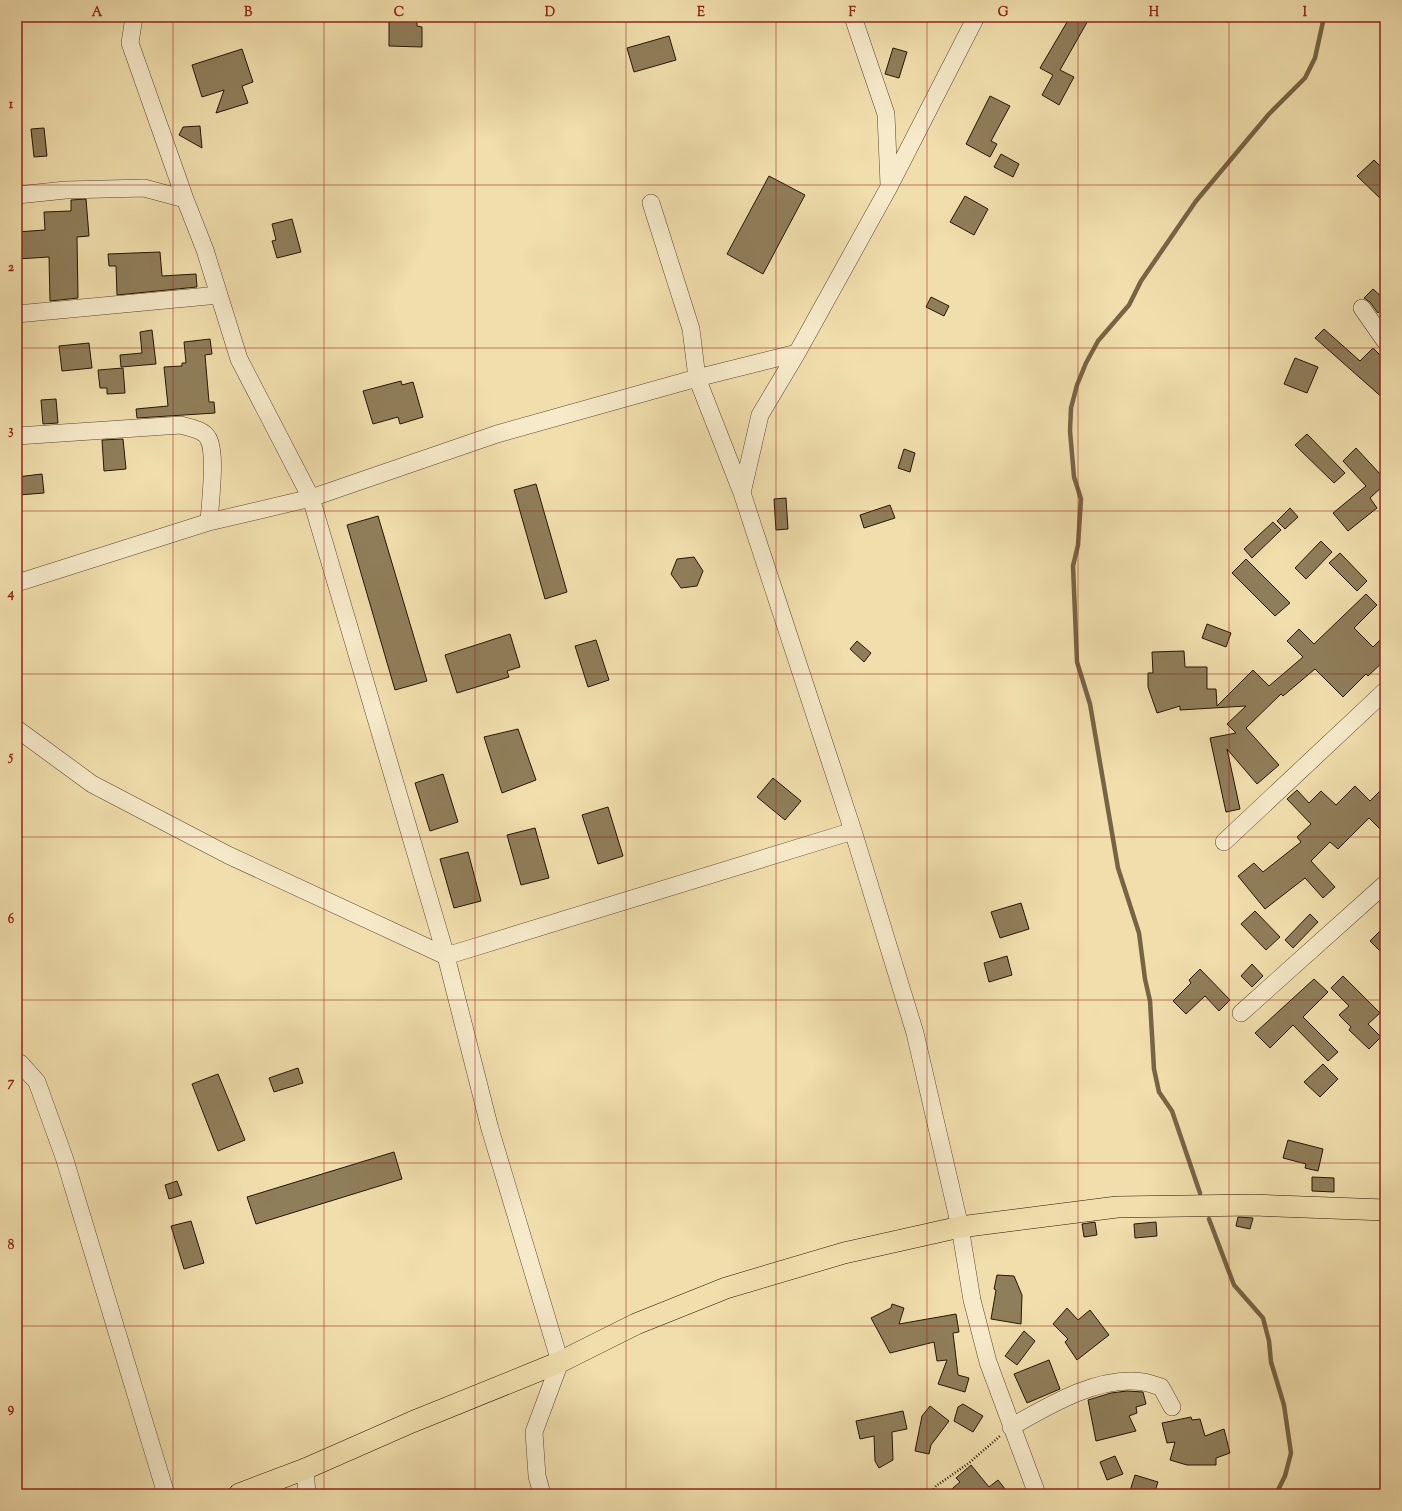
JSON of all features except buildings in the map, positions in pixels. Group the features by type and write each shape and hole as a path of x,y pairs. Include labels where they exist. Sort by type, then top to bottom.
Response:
{"main road":[{"path":"239,1494 305,1469 412,1422 560,1362 636,1324 726,1288 844,1253 960,1227 1117,1207 1253,1205 1385,1210"}],"street":[{"path":"134,17 130,43 185,199 205,250 239,359 311,498 446,956 490,1129 560,1362 534,1432 537,1476 542,1494"},
{"path":"853,17 886,114 889,187"},
{"path":"742,493 760,415 797,353 889,187 976,17"},
{"path":"17,195 66,190 144,188 185,199"},
{"path":"651,203 691,329 697,378 742,493 853,832 915,1033 960,1227 972,1300 988,1362 1037,1494"},
{"path":"17,314 219,295"},
{"path":"1362,308 1385,340"},
{"path":"17,583 209,522 311,498 498,434 697,378 797,353"},
{"path":"17,436 180,425 201,431 208,438 212,460 209,522"},
{"path":"1224,842 1385,691"},
{"path":"17,729 92,784 228,855 446,956 853,832"},
{"path":"1241,1013 1385,884"},
{"path":"17,1063 20,1064 37,1082 64,1158 166,1494"},
{"path":"1011,1427 1037,1412 1098,1385 1123,1381 1144,1382 1161,1387 1172,1406"},
{"path":"305,1469 307,1494"}],"path":[{"path":"930,1494 936,1486 969,1463 1011,1427"}],"waterway":[{"path":"1200,1193 1172,1111 1159,1092 1154,1069 1150,1001 1145,979 1139,933 1118,868 1090,704 1077,662 1073,566 1078,545 1081,499 1074,477 1070,431 1071,408 1077,385 1086,363 1098,341 1129,305 1141,281 1196,201 1269,114 1305,78 1315,58 1324,17"},
{"path":"1209,1219 1234,1285 1263,1318 1269,1341 1271,1362 1284,1405 1291,1453 1285,1476 1276,1494"}]}
